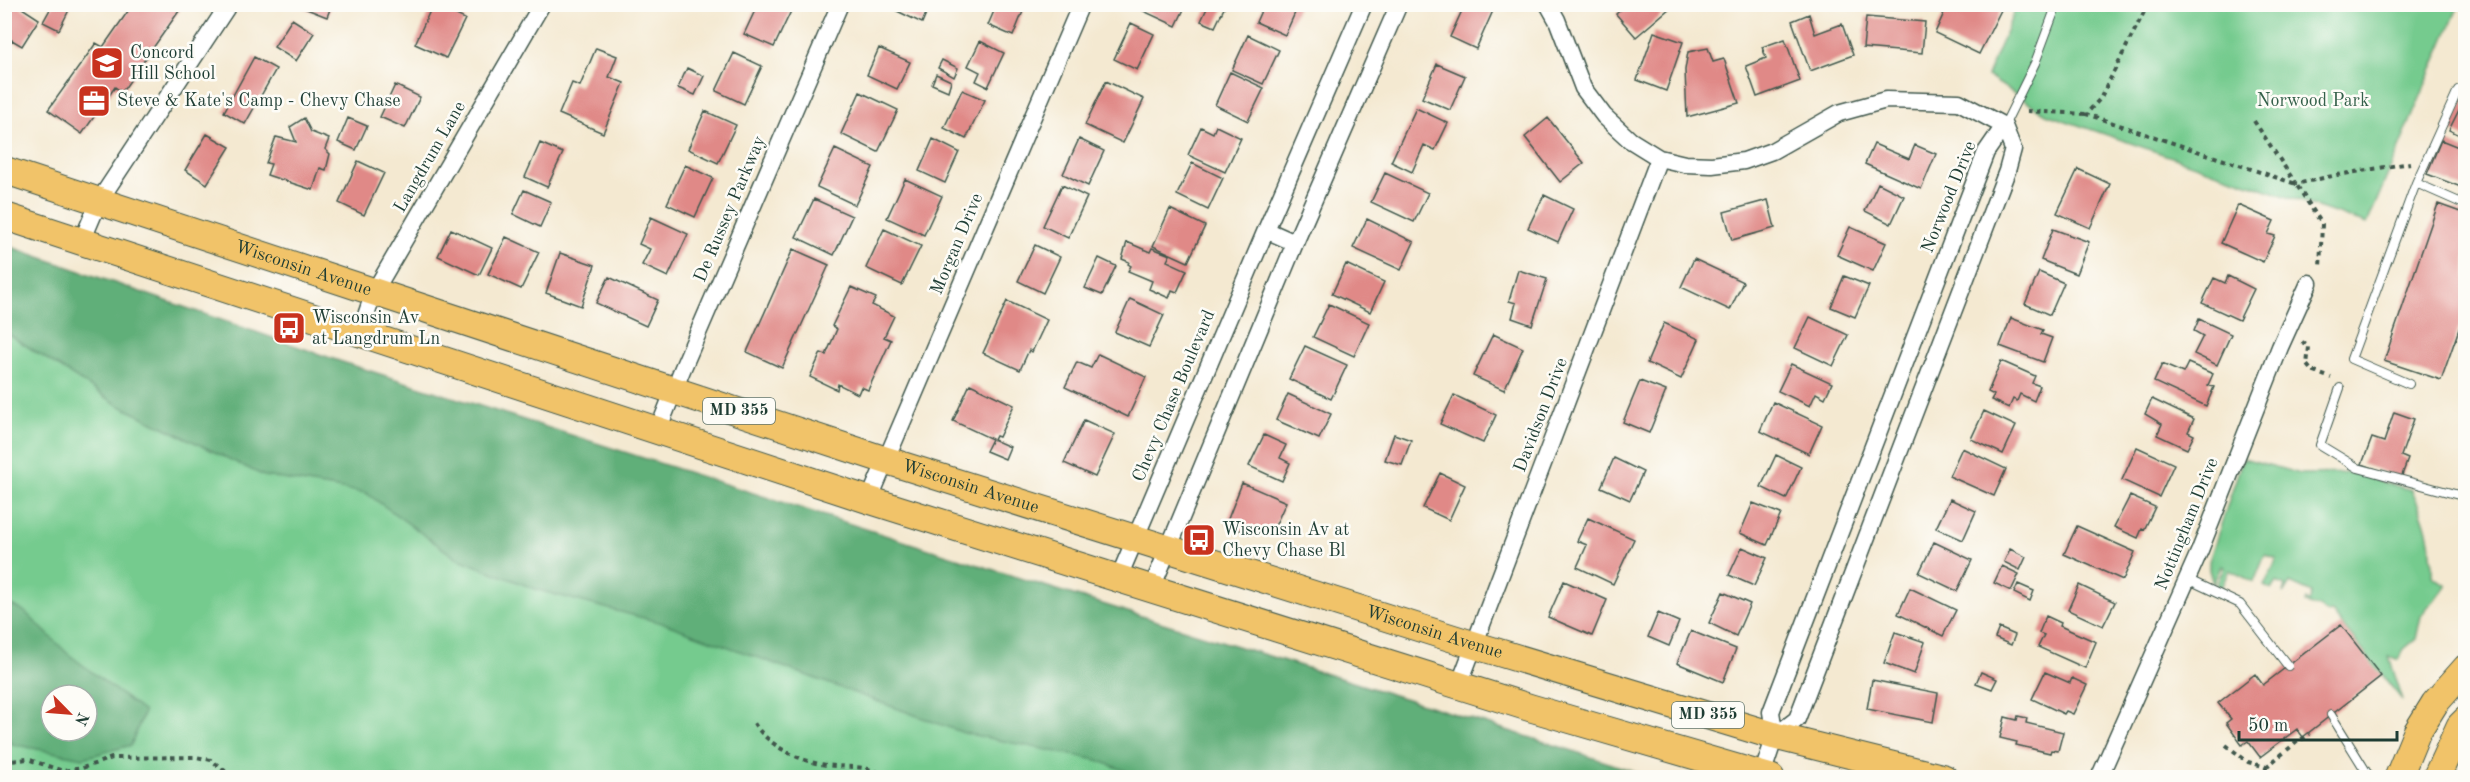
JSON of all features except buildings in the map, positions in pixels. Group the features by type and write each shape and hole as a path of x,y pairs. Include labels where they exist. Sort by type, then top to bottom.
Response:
{"main road":[{"name":"Wisconsin Avenue","path":"4,170 885,460 1168,547 1474,645 1775,736 1944,777"},
{"name":"MD 355","path":"4,216 869,500 1459,685 1766,776"},
{"path":"2397,777 2417,732 2435,703 2466,668"},
{"path":"2436,777 2460,726 2466,720"}],"street":[{"path":"82,241 99,201 229,4"},
{"name":"Langdrum Lane","path":"360,333 374,292 542,4"},
{"name":"De Russey Parkway","path":"658,430 840,4"},
{"name":"Morgan Drive","path":"869,500 1081,4"},
{"name":"Chevy Chase Boulevard","path":"1119,577 1364,4"},
{"path":"1152,588 1295,243 1399,4"},
{"path":"1548,4 1557,20 1583,88 1604,116 1630,140 1659,158 1685,164 1712,165 1743,160 1772,151 1839,113 1886,100 1959,102 2004,126 2013,149 2007,171 1942,344 1797,719 1775,736"},
{"name":"Norwood Drive","path":"1766,776 1775,736 1771,712 1986,152 2004,126"},
{"name":"Davidson Drive","path":"1459,685 1659,158"},
{"path":"1266,230 1295,243"},
{"name":"Nottingham Drive","path":"2099,777 2187,579 2286,333 2309,283"},
{"path":"1916,335 1942,344"},
{"path":"1845,519 1871,529"}],"lane":[{"path":"2004,126 2035,63 2057,4"},
{"path":"2409,384 2351,358 2416,183 2458,90"},
{"path":"2416,183 2466,205"},
{"path":"2340,388 2320,445 2358,468 2466,497"},
{"path":"2187,579 2240,604 2288,666"},
{"path":"2331,715 2367,773 2374,777"}],"path":[{"path":"2086,114 2100,99 2148,4"},
{"path":"2013,107 2029,112 2086,114 2296,184 2427,160"},
{"path":"2254,121 2322,224 2321,266 2309,283"},
{"path":"2286,333 2309,347 2306,361 2312,371 2342,381 2340,388"},
{"path":"754,723 760,734 773,745 802,757 824,765 872,768 890,777"},
{"path":"2265,777 2266,767 2310,734"},
{"path":"2226,745 2248,762 2266,767"},
{"path":"4,762 27,759 63,771 82,768 112,758 196,757 211,760 234,777"}],"green space":[{"name":"Norwood Park","path":"2017,5 2459,5 2367,224 2046,114 1987,76"},
{"path":"5,245 339,361 1054,589 1573,751 1650,778 5,778"},
{"path":"5,245 339,361 1651,777 1429,778 1398,773 1388,778 1142,777 1097,760 964,733 666,624 538,590 456,558 366,493 264,476 118,405 5,332"},
{"path":"2243,458 2301,474 2363,473 2382,482 2412,490 2427,532 2432,576 2447,585 2421,616 2416,639 2404,649 2398,660 2389,657 2403,701 2332,612 2327,613 2319,607 2305,603 2306,600 2309,602 2312,593 2290,583 2283,594 2285,586 2277,582 2272,590 2264,586 2277,559 2265,555 2254,582 2229,570 2221,588 2216,586 2224,567 2221,566 2213,584 2209,561"},
{"path":"5,602 24,611 67,653 144,712 131,745 83,758 12,744 5,733"}],"place":[{"name":"Concord Hill School","path":"107,63"},
{"name":"Steve & Kate's Camp - Chevy Chase","path":"94,101"},
{"name":"Wisconsin Av at Langdrum Ln","path":"289,328"},
{"name":"Wisconsin Av at Chevy Chase Bl","path":"1199,540"}]}
